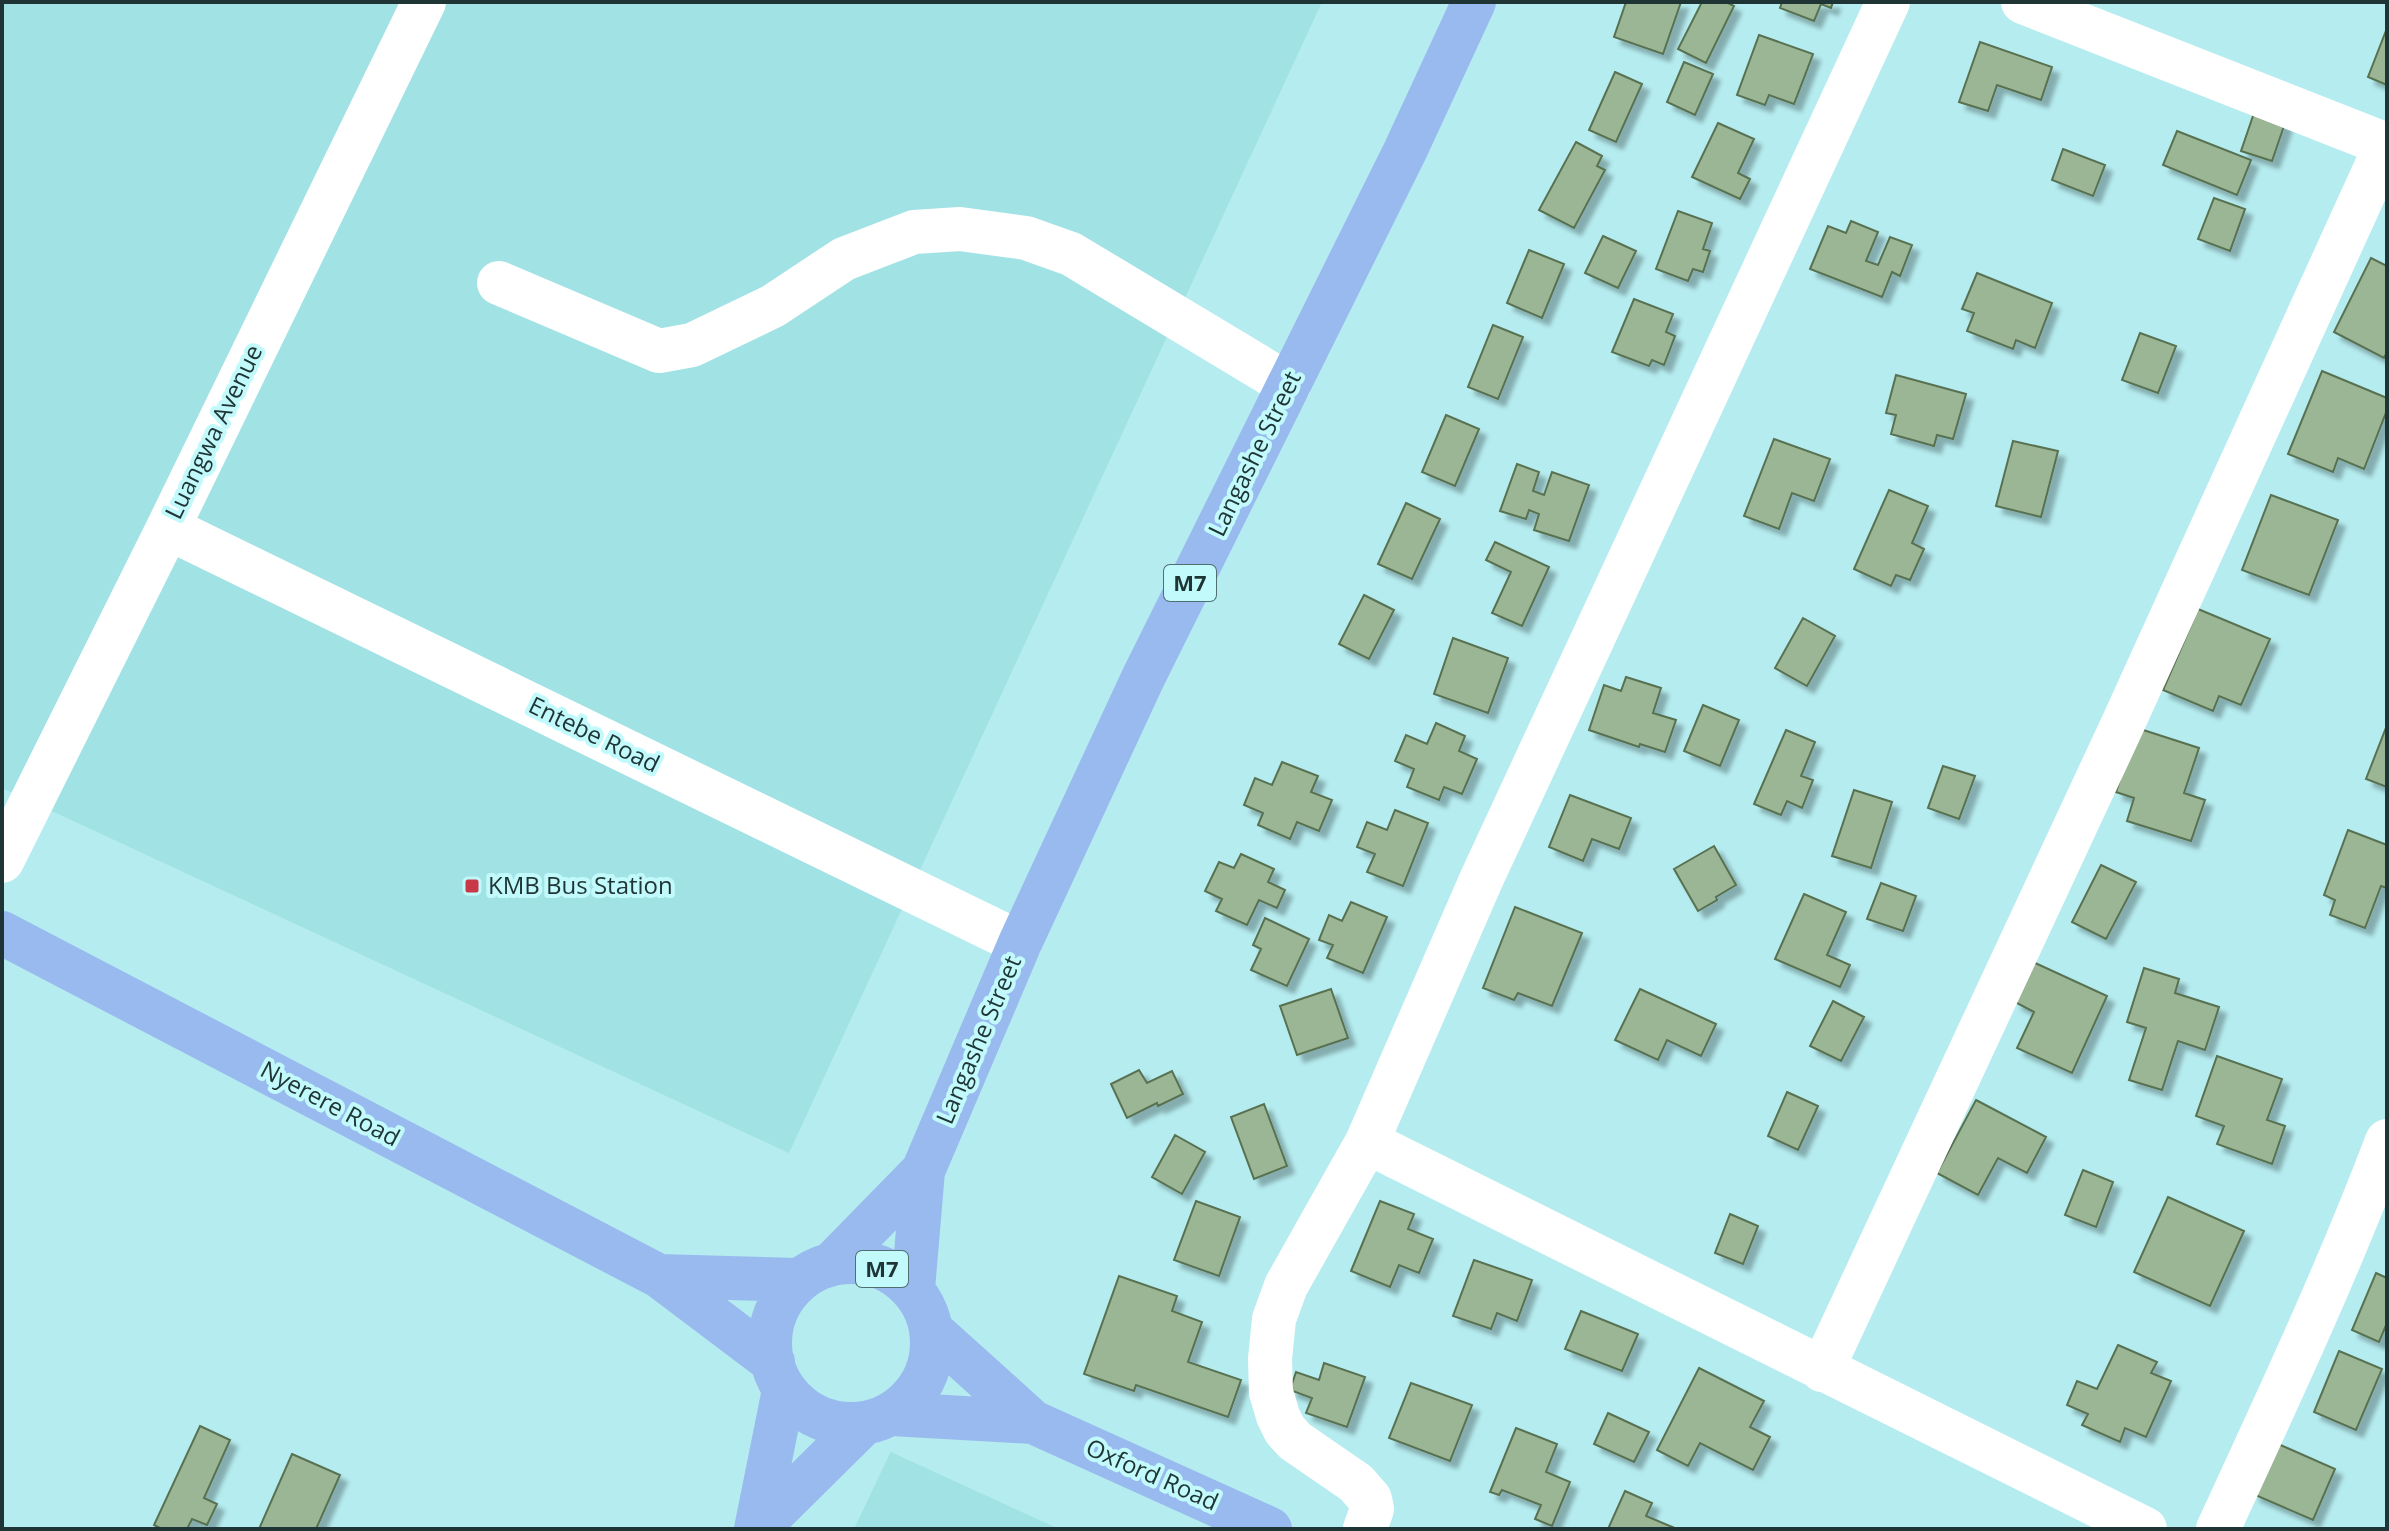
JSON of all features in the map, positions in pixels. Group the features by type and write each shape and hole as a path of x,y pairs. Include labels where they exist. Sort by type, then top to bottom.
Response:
{"main road":[{"name":"Langashe Street","path":"913,1289 923,1171 1020,943 1143,678 1405,151 1474,2"},
{"name":"Nyerere Road","path":"2,933 659,1276 779,1376"},
{"name":"Langashe Street","path":"815,1272 923,1171"},
{"name":"M7","path":"862,1262 890,1272 913,1289 925,1308 931,1330 932,1354 924,1378 911,1398 878,1419 756,1529 779,1376 769,1340 773,1317 782,1296 815,1272 862,1262"},
{"name":"Nyerere Road","path":"659,1276 815,1272"},
{"name":"Oxford Road","path":"931,1330 1033,1422 1270,1529"},
{"path":"779,1376 799,1406 819,1419 841,1425 878,1419"},
{"name":"Oxford Road","path":"878,1419 1033,1422"}],"street":[{"name":"Luangwa Avenue","path":"2,861 424,2"},
{"path":"1365,1529 1372,1509 1370,1499 1356,1483 1295,1441 1278,1416 1271,1392 1274,1319 1286,1286 1367,1142 1488,866 1888,2"},
{"path":"1822,1370 2114,742 2386,145 2023,2"},
{"path":"499,283 659,351 692,345 773,306 844,259 914,232 960,229 1026,238 1071,254 1289,385"},
{"name":"Entebe Road","path":"168,528 1020,943"},
{"path":"2218,1529 2301,1348 2387,1141"},
{"path":"1367,1142 2145,1529"}],"shaded area":[{"path":"2,2 1322,2 789,1153 2,788"},
{"path":"891,1452 1059,1529 854,1529"}],"building":[{"path":"1626,2 1681,2 1663,54 1614,37"},
{"path":"1702,2 1726,2 1734,6 1706,63 1678,49"},
{"path":"1782,2 1833,2 1831,8 1821,4 1814,21 1780,8"},
{"path":"2387,28 2387,85 2368,77"},
{"path":"1759,35 1813,54 1794,104 1769,95 1765,105 1737,95"},
{"path":"1980,42 2052,67 2041,100 1997,85 1988,111 1959,102"},
{"path":"1684,62 1713,74 1695,115 1667,102"},
{"path":"1615,72 1642,84 1616,142 1589,130"},
{"path":"2254,113 2285,123 2272,161 2241,151"},
{"path":"1718,123 1754,139 1738,173 1750,179 1740,199 1692,177"},
{"path":"2177,131 2251,160 2237,195 2163,165"},
{"path":"1576,142 1602,156 1597,166 1605,170 1574,228 1539,210"},
{"path":"2063,149 2105,165 2093,196 2052,180"},
{"path":"2214,198 2245,209 2230,251 2198,239"},
{"path":"1678,211 1712,223 1703,249 1710,251 1703,272 1693,269 1688,281 1656,269"},
{"path":"1851,221 1878,232 1866,261 1878,265 1890,237 1912,245 1900,276 1892,272 1882,297 1810,269 1828,226 1846,233"},
{"path":"1603,236 1636,251 1618,288 1585,273"},
{"path":"1529,250 1564,264 1542,318 1507,303"},
{"path":"2371,258 2387,266 2387,352 2384,358 2334,332"},
{"path":"1977,273 2052,303 2035,348 2016,340 2013,349 1967,331 1974,313 1962,309"},
{"path":"1634,299 1673,314 1666,332 1675,336 1664,365 1652,360 1649,366 1612,352"},
{"path":"1493,325 1523,337 1498,399 1468,387"},
{"path":"2140,333 2176,346 2158,393 2122,380"},
{"path":"2322,371 2387,398 2387,410 2364,469 2338,458 2333,472 2288,454"},
{"path":"1896,375 1966,394 1953,439 1937,435 1934,446 1891,434 1896,415 1886,413"},
{"path":"1446,415 1479,429 1455,486 1422,472"},
{"path":"1774,439 1830,459 1814,501 1792,493 1779,529 1744,516"},
{"path":"2013,441 2058,451 2041,517 1996,506"},
{"path":"1517,464 1539,472 1533,491 1544,495 1552,472 1589,485 1569,541 1534,530 1539,514 1529,510 1526,519 1500,511"},
{"path":"1889,490 1928,506 1912,543 1924,549 1910,580 1896,575 1891,586 1854,569"},
{"path":"2271,495 2338,520 2309,595 2242,570"},
{"path":"1406,503 1440,519 1412,579 1378,564"},
{"path":"1495,542 1549,567 1522,626 1492,613 1511,572 1486,560"},
{"path":"1364,595 1394,610 1369,659 1339,644"},
{"path":"2198,609 2270,639 2241,705 2219,696 2213,711 2163,690"},
{"path":"1803,618 1835,636 1807,686 1775,668"},
{"path":"1453,638 1508,658 1488,713 1434,694"},
{"path":"1626,677 1661,688 1653,713 1676,720 1665,752 1640,744 1639,747 1589,730 1604,685 1621,691"},
{"path":"1703,705 1739,720 1720,766 1684,751"},
{"path":"1436,723 1465,736 1459,751 1477,759 1462,794 1444,787 1439,800 1407,787 1414,769 1395,761 1406,735 1427,744"},
{"path":"2387,725 2387,787 2366,779"},
{"path":"2137,728 2199,748 2184,793 2205,800 2191,841 2127,821 2134,798 2116,792"},
{"path":"1786,730 1815,742 1801,776 1813,780 1802,808 1787,801 1781,815 1754,804"},
{"path":"1282,762 1318,776 1311,792 1332,800 1319,831 1297,822 1290,839 1258,825 1263,813 1244,805 1255,778 1272,785"},
{"path":"1943,766 1975,776 1959,819 1928,808"},
{"path":"1854,790 1892,802 1871,868 1832,856"},
{"path":"1570,795 1631,818 1619,849 1592,839 1583,861 1549,847"},
{"path":"1395,810 1428,823 1403,886 1367,872 1375,854 1357,847 1367,822 1387,830"},
{"path":"2348,830 2387,845 2387,888 2381,886 2365,928 2330,915 2335,900 2324,895"},
{"path":"1714,846 1736,885 1698,911 1674,869"},
{"path":"1241,854 1274,869 1268,882 1285,890 1277,908 1259,900 1247,925 1216,911 1222,899 1205,891 1219,862 1234,868"},
{"path":"2101,865 2136,882 2106,939 2072,922"},
{"path":"1881,883 1916,896 1903,931 1867,919"},
{"path":"1804,894 1846,912 1827,955 1850,965 1840,987 1775,959"},
{"path":"1351,902 1387,917 1363,973 1327,958 1333,945 1319,940 1329,915 1342,921"},
{"path":"1515,907 1582,933 1552,1006 1518,993 1514,1000 1483,988"},
{"path":"1265,918 1309,939 1287,986 1251,970 1261,949 1253,945"},
{"path":"2033,962 2107,996 2072,1073 2017,1048 2034,1012 2015,1002"},
{"path":"2144,968 2179,979 2175,993 2219,1007 2205,1050 2178,1041 2162,1090 2129,1080 2146,1028 2127,1022"},
{"path":"1331,989 1348,1038 1297,1055 1280,1006"},
{"path":"1640,989 1716,1024 1701,1056 1667,1040 1658,1060 1615,1040"},
{"path":"1833,1001 1864,1017 1841,1061 1810,1046"},
{"path":"2217,1056 2282,1079 2267,1120 2285,1126 2272,1164 2217,1144 2224,1126 2196,1116"},
{"path":"1139,1070 1147,1083 1172,1071 1183,1094 1127,1118 1111,1084"},
{"path":"1787,1092 1818,1106 1798,1150 1768,1136"},
{"path":"1976,1100 2046,1137 2027,1173 1998,1158 1978,1195 1937,1173"},
{"path":"1264,1104 1287,1166 1254,1179 1231,1117"},
{"path":"1175,1135 1205,1152 1182,1194 1152,1177"},
{"path":"2083,1170 2113,1182 2096,1227 2065,1215"},
{"path":"2168,1197 2244,1231 2210,1306 2134,1272"},
{"path":"1196,1201 1240,1217 1219,1276 1174,1260"},
{"path":"1380,1201 1414,1214 1408,1229 1433,1239 1419,1273 1399,1265 1390,1287 1351,1271"},
{"path":"1730,1214 1758,1226 1743,1264 1715,1253"},
{"path":"1474,1260 1532,1280 1517,1321 1497,1313 1491,1329 1453,1316"},
{"path":"2376,1273 2387,1278 2387,1323 2379,1342 2352,1330"},
{"path":"1119,1276 1177,1296 1172,1311 1202,1322 1188,1362 1241,1380 1228,1417 1136,1385 1134,1391 1084,1374"},
{"path":"1581,1311 1638,1334 1622,1371 1565,1349"},
{"path":"2118,1345 2157,1362 2151,1373 2171,1381 2146,1437 2125,1428 2120,1442 2082,1425 2088,1414 2067,1405 2077,1381 2097,1389"},
{"path":"2339,1351 2382,1369 2356,1430 2314,1412"},
{"path":"1324,1363 1365,1377 1347,1427 1306,1413 1312,1398 1290,1390 1296,1372 1319,1380"},
{"path":"1699,1368 1764,1401 1750,1427 1770,1437 1753,1470 1700,1443 1688,1466 1657,1450"},
{"path":"1411,1383 1472,1405 1450,1461 1389,1438"},
{"path":"1608,1413 1649,1432 1634,1462 1594,1444"},
{"path":"200,1426 230,1440 204,1498 217,1504 207,1525 192,1519 187,1529 162,1529 154,1525"},
{"path":"1516,1428 1557,1444 1546,1472 1570,1482 1552,1526 1535,1519 1541,1505 1502,1490 1499,1495 1490,1492"},
{"path":"2276,1443 2335,1469 2313,1520 2253,1494"},
{"path":"292,1454 340,1475 316,1529 259,1529"},
{"path":"1625,1491 1652,1503 1646,1516 1677,1529 1608,1529"}],"place":[{"name":"KMB Bus Station","path":"472,886"}]}
